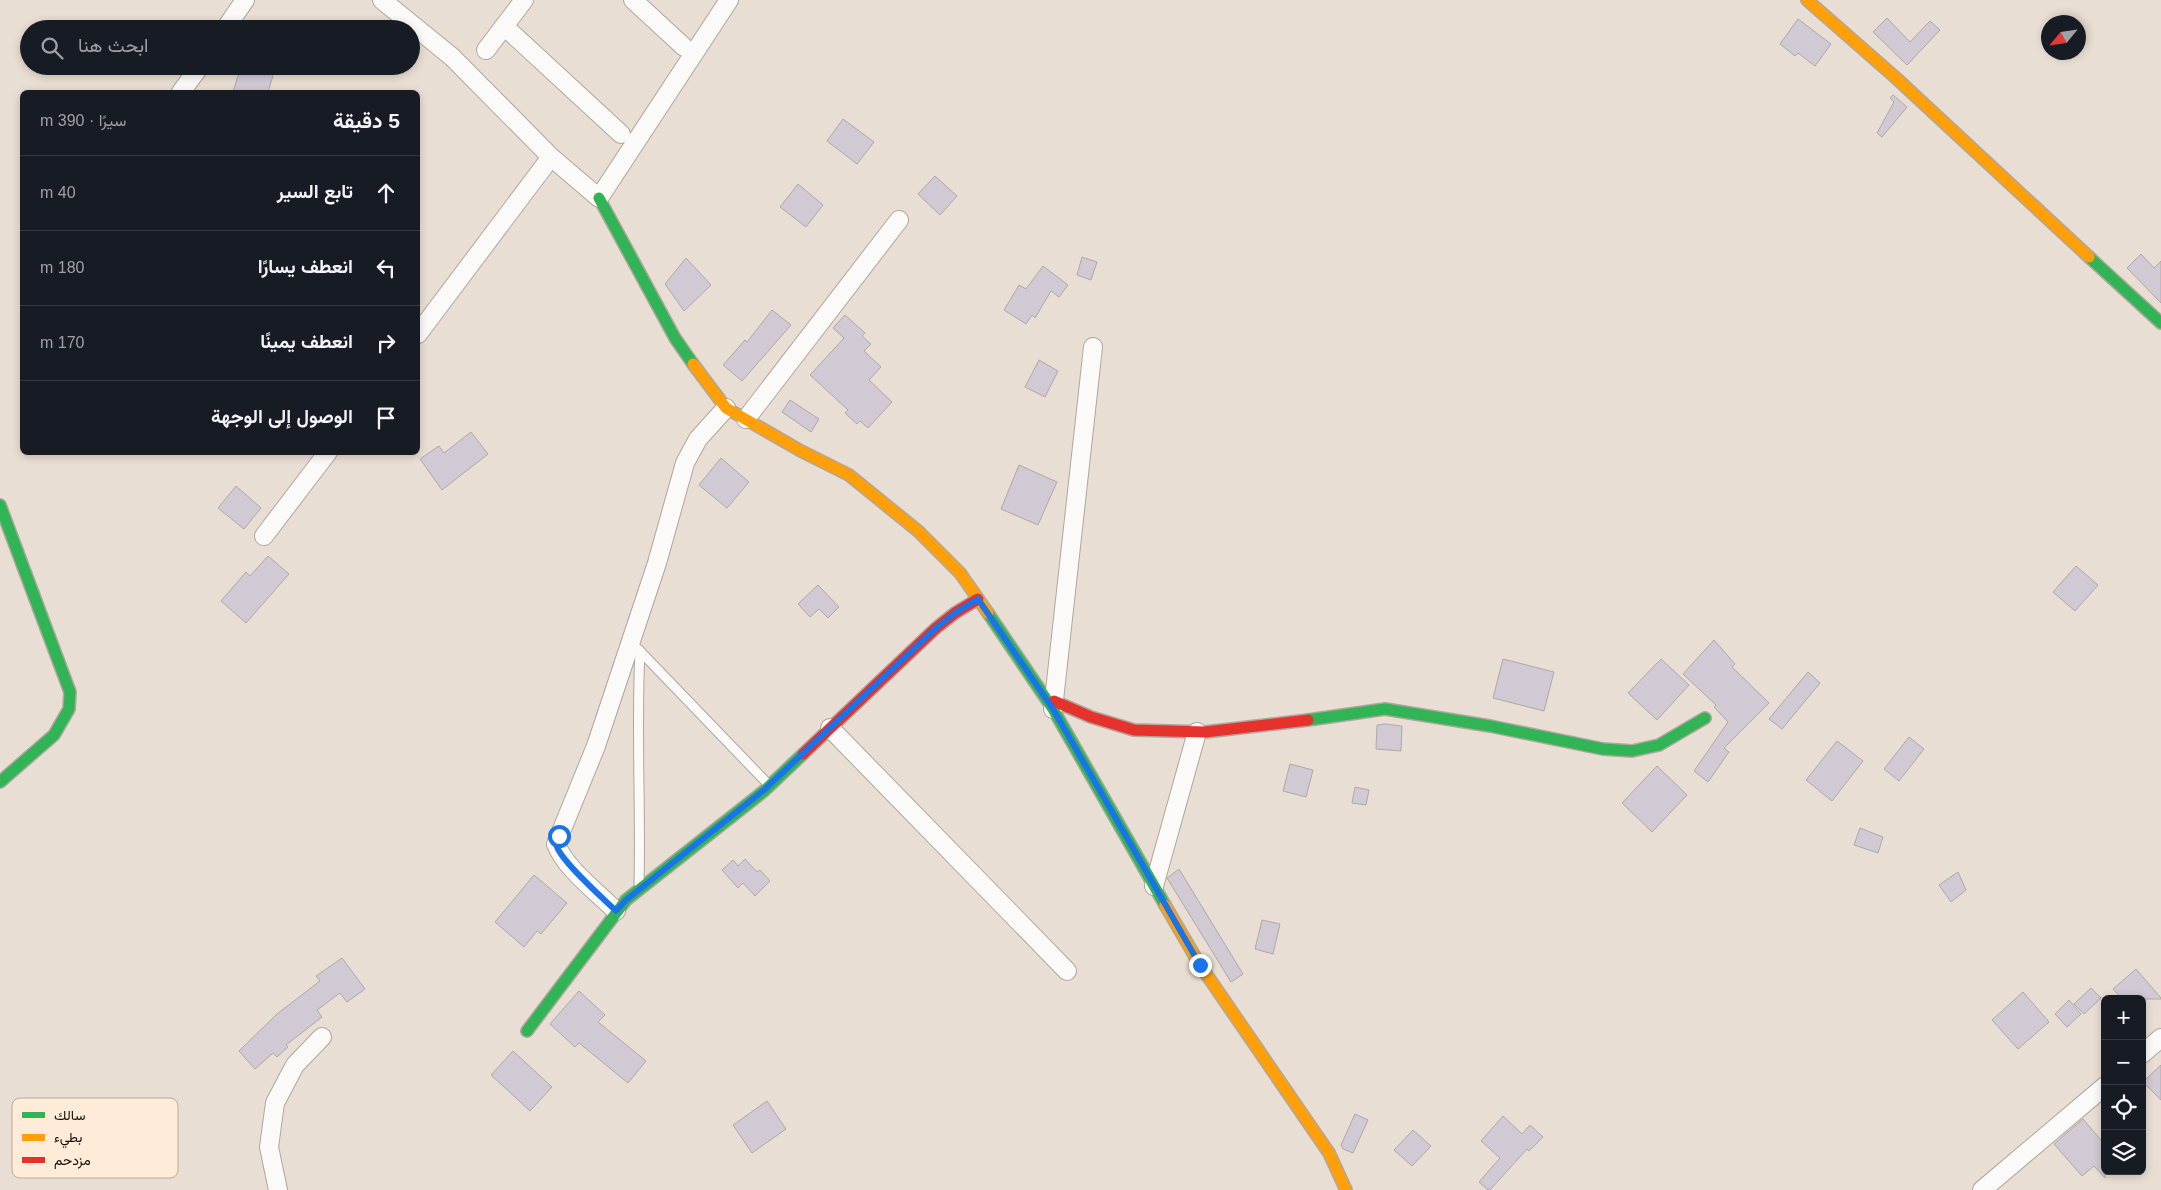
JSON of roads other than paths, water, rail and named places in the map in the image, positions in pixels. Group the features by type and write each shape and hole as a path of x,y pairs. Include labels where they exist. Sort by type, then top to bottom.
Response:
{"street":[{"path":"231,20 245,0"},
{"path":"382,0 407,20"},
{"path":"486,50 524,0"},
{"path":"633,0 684,47"},
{"path":"599,198 729,0"},
{"path":"1807,0 1896,78 2161,323"},
{"path":"504,26 621,134"},
{"path":"420,31 452,57 551,157 599,198 675,338 702,378 726,408 849,475 918,531 960,573 1053,705 1214,989 1329,1153 1346,1190"},
{"path":"182,90 193,75"},
{"path":"420,331 551,157"},
{"path":"746,419 899,220"},
{"path":"1053,705 1093,347"},
{"path":"616,911 570,865 559,852 556,844 636,646 685,463 698,439 726,408"},
{"path":"264,536 326,455"},
{"path":"0,505 70,692 69,709 54,735 0,782"},
{"path":"527,1031 616,911 639,890 770,786 936,628 955,613 978,599"},
{"path":"1053,705 1134,730 1197,732 1275,725 1384,709 1471,723 1603,749 1632,751 1659,745 1705,718"},
{"path":"830,728 1067,970"},
{"path":"1154,886 1197,732"},
{"path":"278,1190 269,1147 275,1103 294,1065 322,1037"},
{"path":"2146,1051 2161,1038"},
{"path":"1982,1190 2101,1089"}],"lane":[{"path":"636,646 770,786"},
{"path":"636,646 641,810 639,890"}]}
